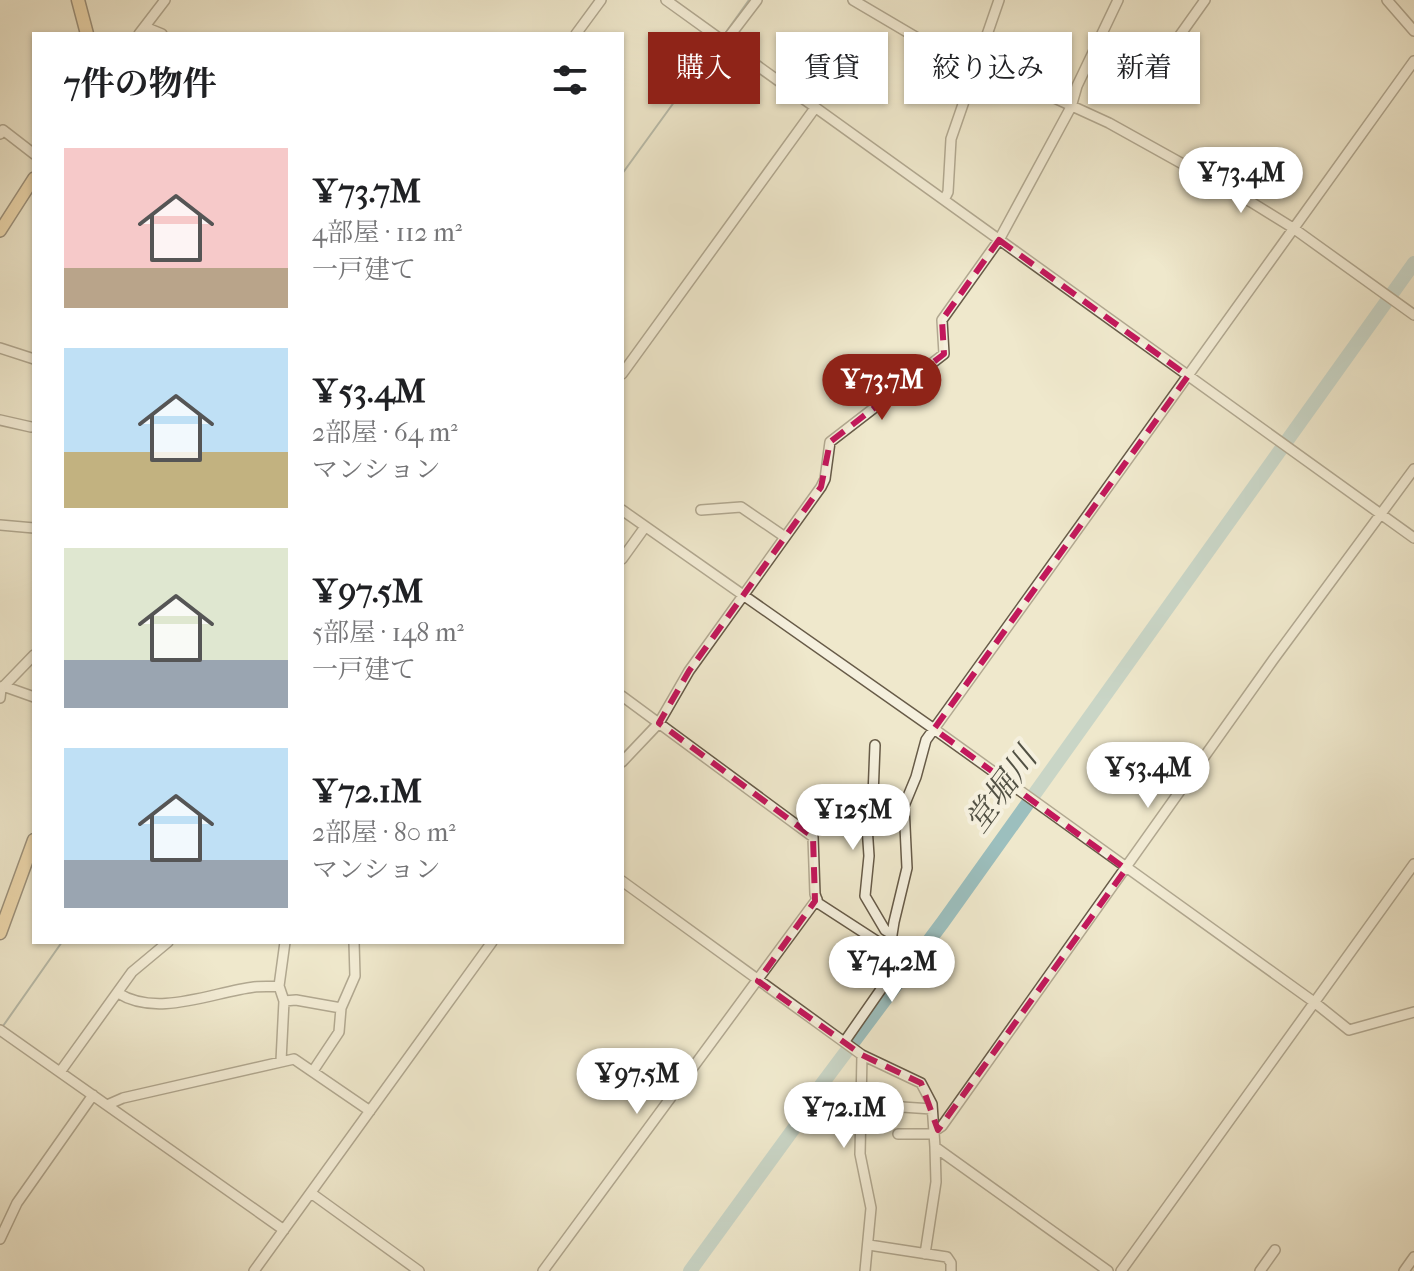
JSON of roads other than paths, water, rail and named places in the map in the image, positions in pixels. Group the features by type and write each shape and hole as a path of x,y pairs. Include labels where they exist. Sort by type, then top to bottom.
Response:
{"highway":[{"path":"78,0 86,32"},
{"path":"0,933 32,845"}],"main road":[{"path":"0,231 32,181"}],"street":[{"path":"142,30 165,0"},
{"path":"577,32 601,0"},
{"path":"666,0 711,32"},
{"path":"733,32 757,0"},
{"path":"853,0 907,32"},
{"path":"988,32 999,0"},
{"path":"1104,32 1118,0"},
{"path":"1182,32 1205,0"},
{"path":"1387,0 1414,31"},
{"path":"845,1041 884,985 907,868 904,806 924,746 1414,61"},
{"path":"624,760 659,723 689,671 825,479 830,442 944,354 942,320 999,240 1071,107 1088,64"},
{"path":"760,68 1414,538"},
{"path":"944,200 948,192 951,139 963,104"},
{"path":"1065,104 1109,123 1293,228 1414,315"},
{"path":"624,371 815,108"},
{"path":"0,134 3,130 32,152"},
{"path":"0,348 32,358"},
{"path":"0,420 31,427"},
{"path":"898,1134 934,1133 942,1126 1273,660 1414,469"},
{"path":"701,510 741,507 785,537"},
{"path":"624,511 1031,798 1349,1030 1414,1012"},
{"path":"0,525 32,528"},
{"path":"624,556 645,527"},
{"path":"0,698 3,686 32,657"},
{"path":"3,686 32,696"},
{"path":"624,697 813,837 817,899 823,908 889,949"},
{"path":"875,745 873,796 865,796 869,856 865,896 885,930 892,934"},
{"path":"1121,1271 1414,864"},
{"path":"624,882 862,1055 921,1083 929,1094 935,1147 935,1189 925,1254"},
{"path":"543,1271 817,899"},
{"path":"60,1072 132,972 166,944"},
{"path":"281,1061 284,1001 279,986 285,944"},
{"path":"313,1071 339,1032 341,1008 355,976 354,944"},
{"path":"254,1271 491,944"},
{"path":"118,993 137,1001 159,1003 279,986"},
{"path":"284,1001 296,1000 341,1008"},
{"path":"0,1030 284,1230"},
{"path":"862,1055 860,1154 871,1208 865,1271"},
{"path":"107,1105 123,1098 296,1059 370,1111"},
{"path":"0,1239 17,1203 93,1095"},
{"path":"884,1110 902,1107 932,1109"},
{"path":"935,1147 1108,1271"},
{"path":"311,1193 419,1271"},
{"path":"869,1245 947,1257 951,1271"},
{"path":"1260,1271 1275,1250"},
{"path":"1404,1271 1414,1257"}],"waterway":[{"path":"726,32 749,0"},
{"path":"624,171 673,104"},
{"name":"堂堀川","path":"690,1271 1414,263"},
{"path":"3,1026 61,944"}]}
